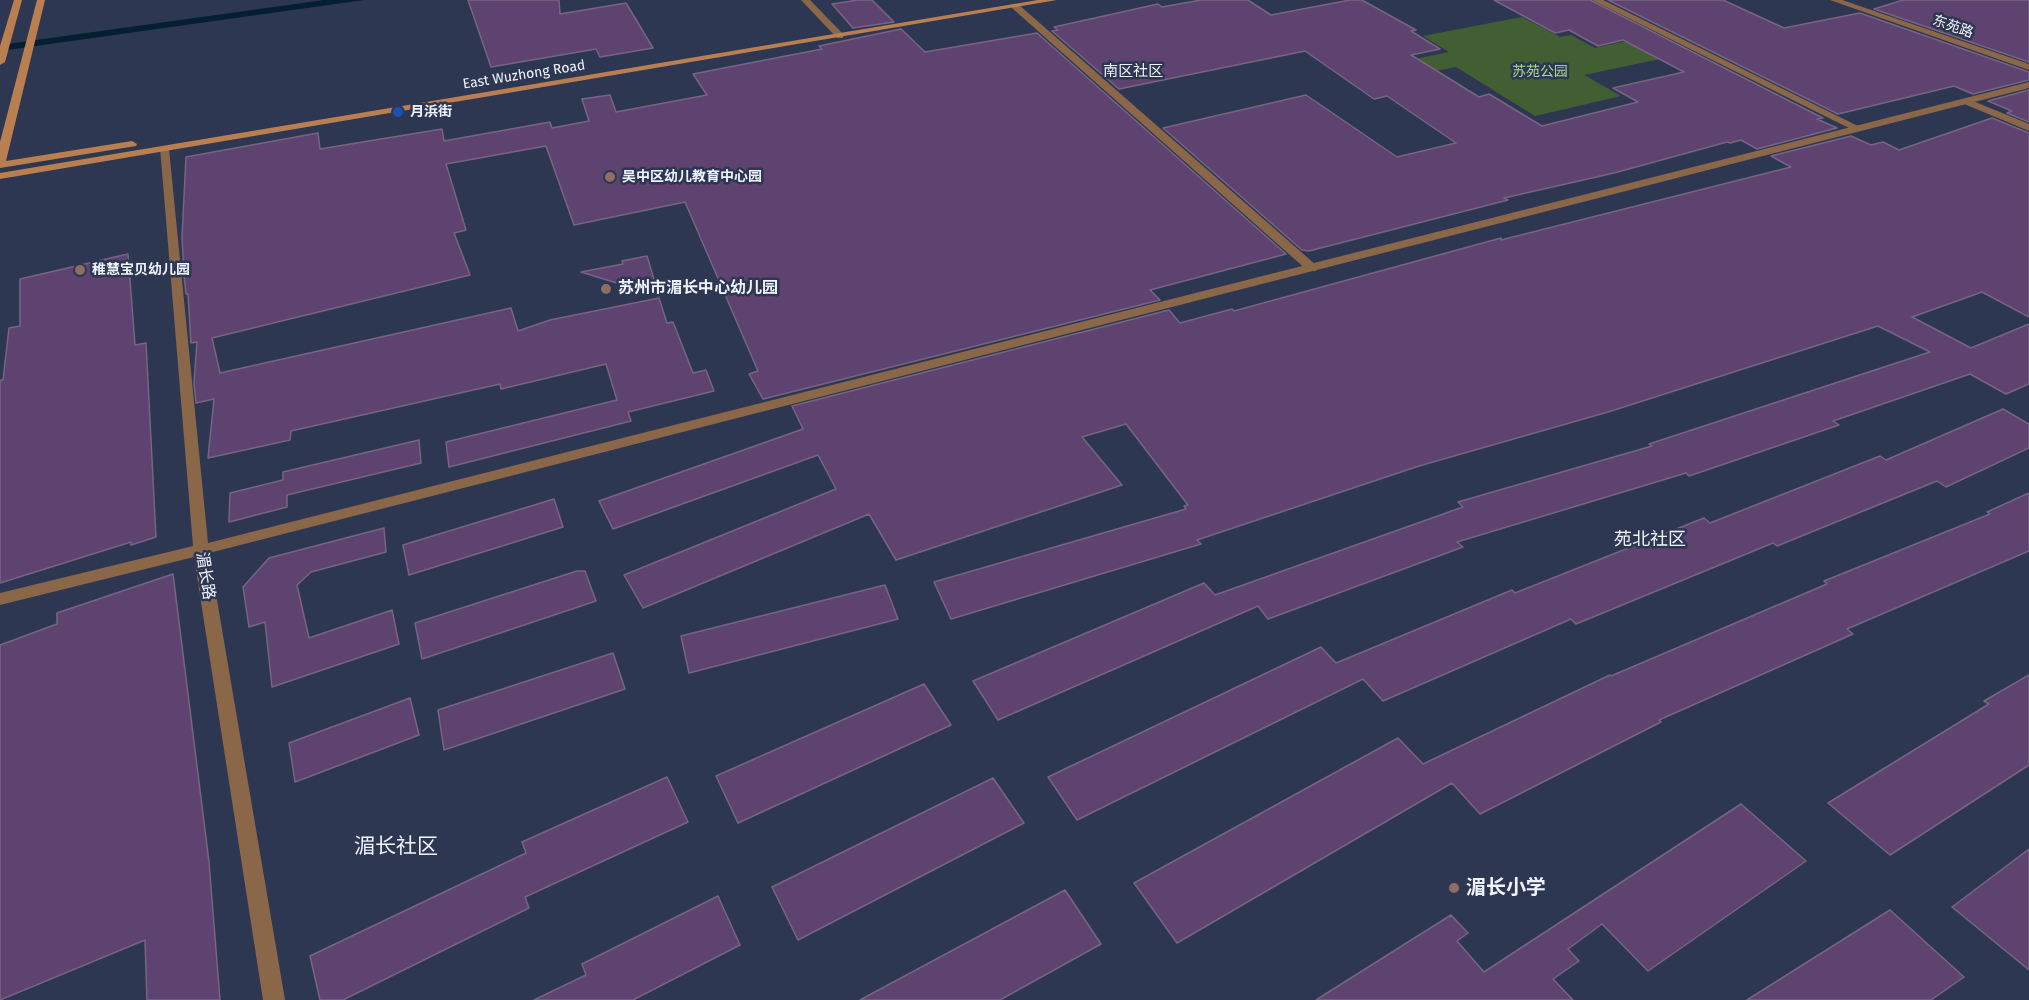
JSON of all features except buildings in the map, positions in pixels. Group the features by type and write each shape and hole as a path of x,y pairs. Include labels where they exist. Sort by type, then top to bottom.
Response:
{"main road":[{"path":"0,62 18,0"},
{"path":"0,164 41,0"},
{"name":"East Wuzhong Road","path":"0,176 837,32 1002,0"},
{"name":"East Wuzhong Road","path":"0,164 1053,0"}],"street":[{"path":"805,0 837,32"},
{"path":"1596,0 1859,129"},
{"name":"东苑路","path":"1834,0 2029,67"},
{"path":"1015,6 1312,268"},
{"path":"0,599 201,550 2029,85"},
{"path":"1965,101 2029,128"},
{"name":"湄长路","path":"164,149 201,550 274,1000"}],"green space":[{"name":"苏苑公园","path":"1522,17 1560,37 1571,35 1595,48 1627,41 1660,59 1584,75 1621,96 1535,116 1456,67 1415,75 1396,63 1449,52 1423,36"}],"water":[{"path":"324,0 364,0 0,51 0,45"}],"place":[{"name":"月浜街","path":"398,112"},
{"name":"吴中区幼儿教育中心园","path":"610,177"},
{"name":"稚慧宝贝幼儿园","path":"80,270"},
{"name":"苏州市湄长中心幼儿园","path":"606,289"},
{"name":"湄长小学","path":"1454,888"}],"district":[{"name":"南区社区","path":"1133,72"},
{"name":"苑北社区","path":"1650,540"},
{"name":"湄长社区","path":"396,847"}]}
